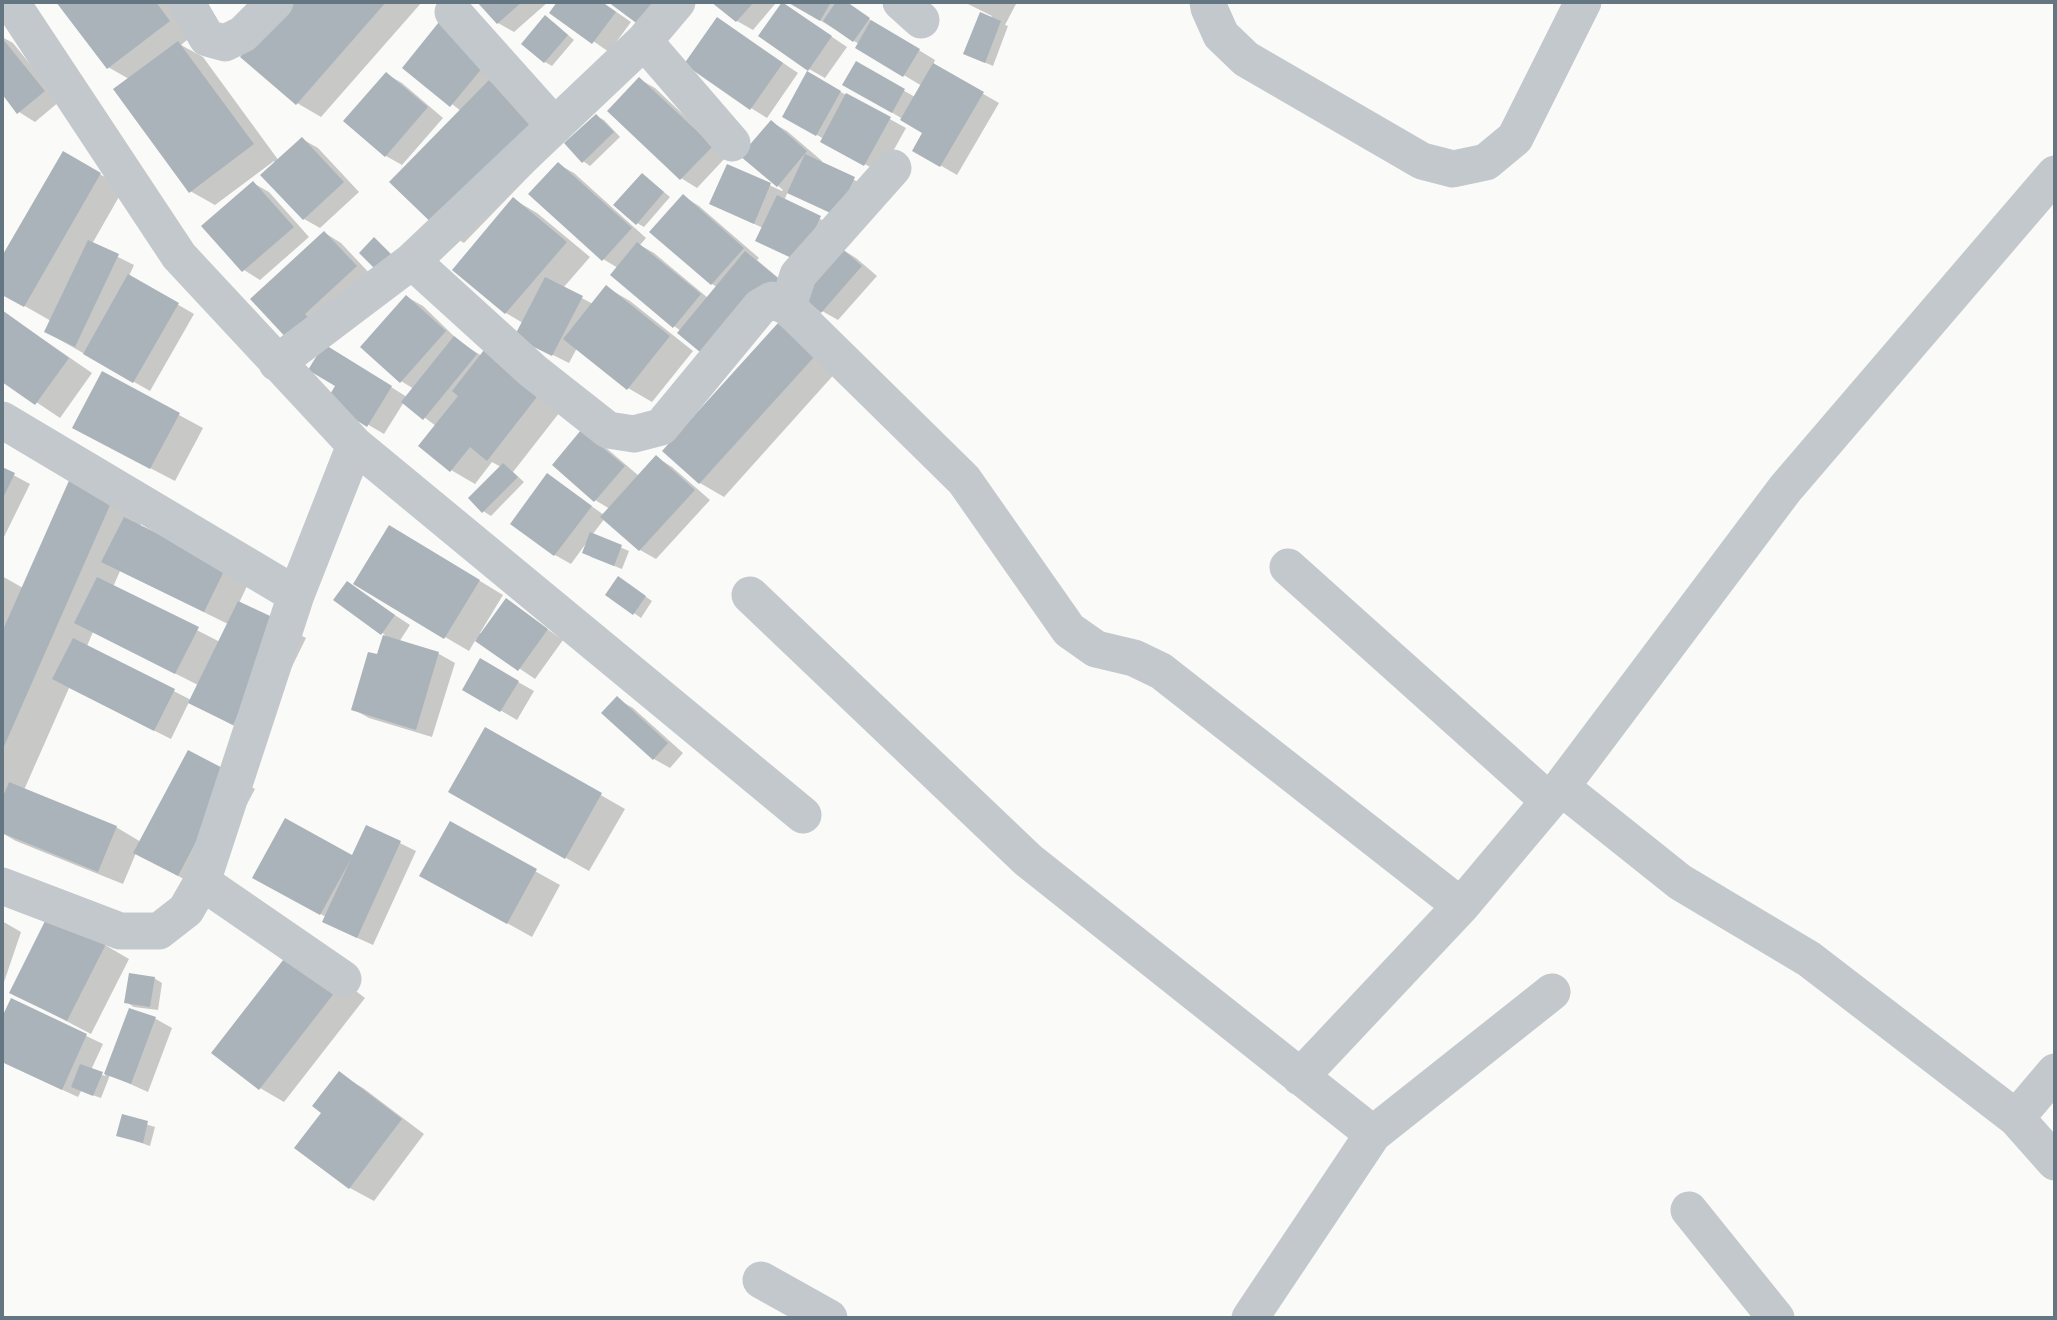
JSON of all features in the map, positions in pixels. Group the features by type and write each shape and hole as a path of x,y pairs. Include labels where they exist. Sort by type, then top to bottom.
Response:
{"street":[{"path":"11,2 179,256 355,445 803,815"},
{"path":"186,2 207,38 225,43 243,34 275,2"},
{"path":"277,363 412,261 644,41 677,2"},
{"path":"1209,2 1221,35 1246,59 1422,161 1452,169 1486,162 1515,138 1583,2"},
{"path":"453,12 555,125"},
{"path":"644,41 732,143"},
{"path":"788,307 798,275 893,168"},
{"path":"1300,1077 1461,906 1555,793 1785,489 2055,174"},
{"path":"412,261 544,380 608,430 634,434 661,427 760,307 772,300 788,307 964,480 1069,630 1096,649 1134,658 1161,671 1461,906"},
{"path":"2,420 296,595"},
{"path":"2,886 120,931 159,931 186,910 202,882 296,595 355,445"},
{"path":"1287,567 1555,793 1680,882 1809,958 2016,1118 2055,1163"},
{"path":"750,595 1028,860 1373,1134"},
{"path":"202,882 343,979"},
{"path":"1251,1318 1373,1134 1552,992"},
{"path":"2016,1118 2055,1072"},
{"path":"1689,1210 1776,1318"},
{"path":"761,1280 829,1318"}],"building":[{"path":"56,2 156,2 170,21 107,69"},
{"path":"288,2 386,2 296,105 240,57"},
{"path":"477,2 522,2 497,24"},
{"path":"557,2 602,2 616,12 592,44 549,13"},
{"path":"608,2 663,2 643,28"},
{"path":"711,2 754,2 736,22"},
{"path":"782,2 832,36 808,71 758,36"},
{"path":"787,2 831,2 820,21"},
{"path":"836,2 847,2 870,18 853,42 823,21"},
{"path":"980,12 1001,21 985,63 963,54"},
{"path":"545,15 568,35 544,63 521,44"},
{"path":"717,17 783,63 750,110 684,64"},
{"path":"871,20 920,49 903,77 855,48"},
{"path":"439,22 488,61 450,107 402,68"},
{"path":"2,38 45,91 17,114 2,94"},
{"path":"178,41 254,144 189,193 113,89"},
{"path":"856,61 905,89 892,113 842,85"},
{"path":"933,63 984,92 940,167 912,151 922,133 900,120"},
{"path":"807,71 841,91 816,136 782,117"},
{"path":"386,72 428,107 385,157 343,121"},
{"path":"639,77 713,146 680,180 607,111"},
{"path":"489,80 539,127 439,230 389,182"},
{"path":"846,93 891,117 864,166 820,142"},
{"path":"596,114 614,132 582,163 564,143"},
{"path":"771,120 807,151 777,187 740,156"},
{"path":"302,137 344,182 303,220 260,175"},
{"path":"63,151 101,173 24,307 2,295 2,256"},
{"path":"805,154 855,177 837,216 787,193"},
{"path":"558,162 632,228 602,261 528,194"},
{"path":"727,164 771,183 754,224 709,204"},
{"path":"642,173 664,192 636,225 613,205"},
{"path":"253,181 294,227 242,272 201,226"},
{"path":"683,194 744,248 711,285 649,232"},
{"path":"777,195 821,216 800,262 755,241"},
{"path":"513,197 567,242 505,314 452,270"},
{"path":"324,231 357,266 305,314 314,323 291,343 250,299"},
{"path":"374,237 391,254 376,270 359,253"},
{"path":"88,240 119,254 75,347 44,332"},
{"path":"637,242 701,294 673,328 610,275"},
{"path":"839,246 862,266 821,313 798,293"},
{"path":"745,251 780,280 712,362 677,333"},
{"path":"128,274 179,303 133,383 83,354"},
{"path":"545,277 583,296 552,356 514,337"},
{"path":"606,285 670,336 627,390 563,339"},
{"path":"406,295 446,331 400,383 360,347"},
{"path":"2,310 69,358 35,405 2,382"},
{"path":"778,323 815,356 699,484 662,451"},
{"path":"454,336 477,354 423,420 401,402"},
{"path":"324,344 392,386 367,427 326,401 335,386 308,370"},
{"path":"484,350 540,393 487,461 470,447 450,472 418,446 458,396 452,391"},
{"path":"102,371 180,413 150,469 72,428"},
{"path":"581,430 625,466 594,502 552,465"},
{"path":"656,455 695,490 639,551 600,517"},
{"path":"503,463 518,477 482,513 468,498"},
{"path":"2,467 15,473 2,500"},
{"path":"547,473 592,506 554,556 510,524"},
{"path":"71,476 114,496 2,751 2,632"},
{"path":"124,517 226,567 204,612 101,562"},
{"path":"389,525 480,580 444,639 353,584"},
{"path":"590,532 622,545 614,566 582,553"},
{"path":"618,576 646,596 633,615 605,595"},
{"path":"97,577 199,627 175,674 74,623"},
{"path":"347,581 395,615 381,635 333,600"},
{"path":"506,598 548,629 518,671 475,641"},
{"path":"238,601 283,622 233,725 188,703"},
{"path":"383,635 439,652 416,730 351,710 368,652 377,654"},
{"path":"73,638 175,689 154,731 52,679"},
{"path":"480,658 519,681 500,712 462,690"},
{"path":"617,696 668,743 653,760 601,713"},
{"path":"485,727 602,793 565,859 448,792"},
{"path":"188,750 232,773 178,876 133,853"},
{"path":"9,782 117,826 98,872 2,833 2,799"},
{"path":"285,818 352,855 366,825 401,841 357,938 322,922 351,859 320,915 252,878"},
{"path":"450,821 537,869 507,924 419,876"},
{"path":"48,915 106,944 67,1021 9,993"},
{"path":"294,946 342,983 259,1090 211,1053"},
{"path":"129,973 155,977 150,1007 124,1003"},
{"path":"11,998 87,1034 62,1090 2,1062 2,1017"},
{"path":"129,1008 156,1017 131,1084 104,1074"},
{"path":"80,1064 103,1072 93,1096 71,1087"},
{"path":"339,1071 402,1119 349,1189 294,1148 321,1113 312,1106"},
{"path":"122,1114 148,1121 143,1143 116,1136"}]}
